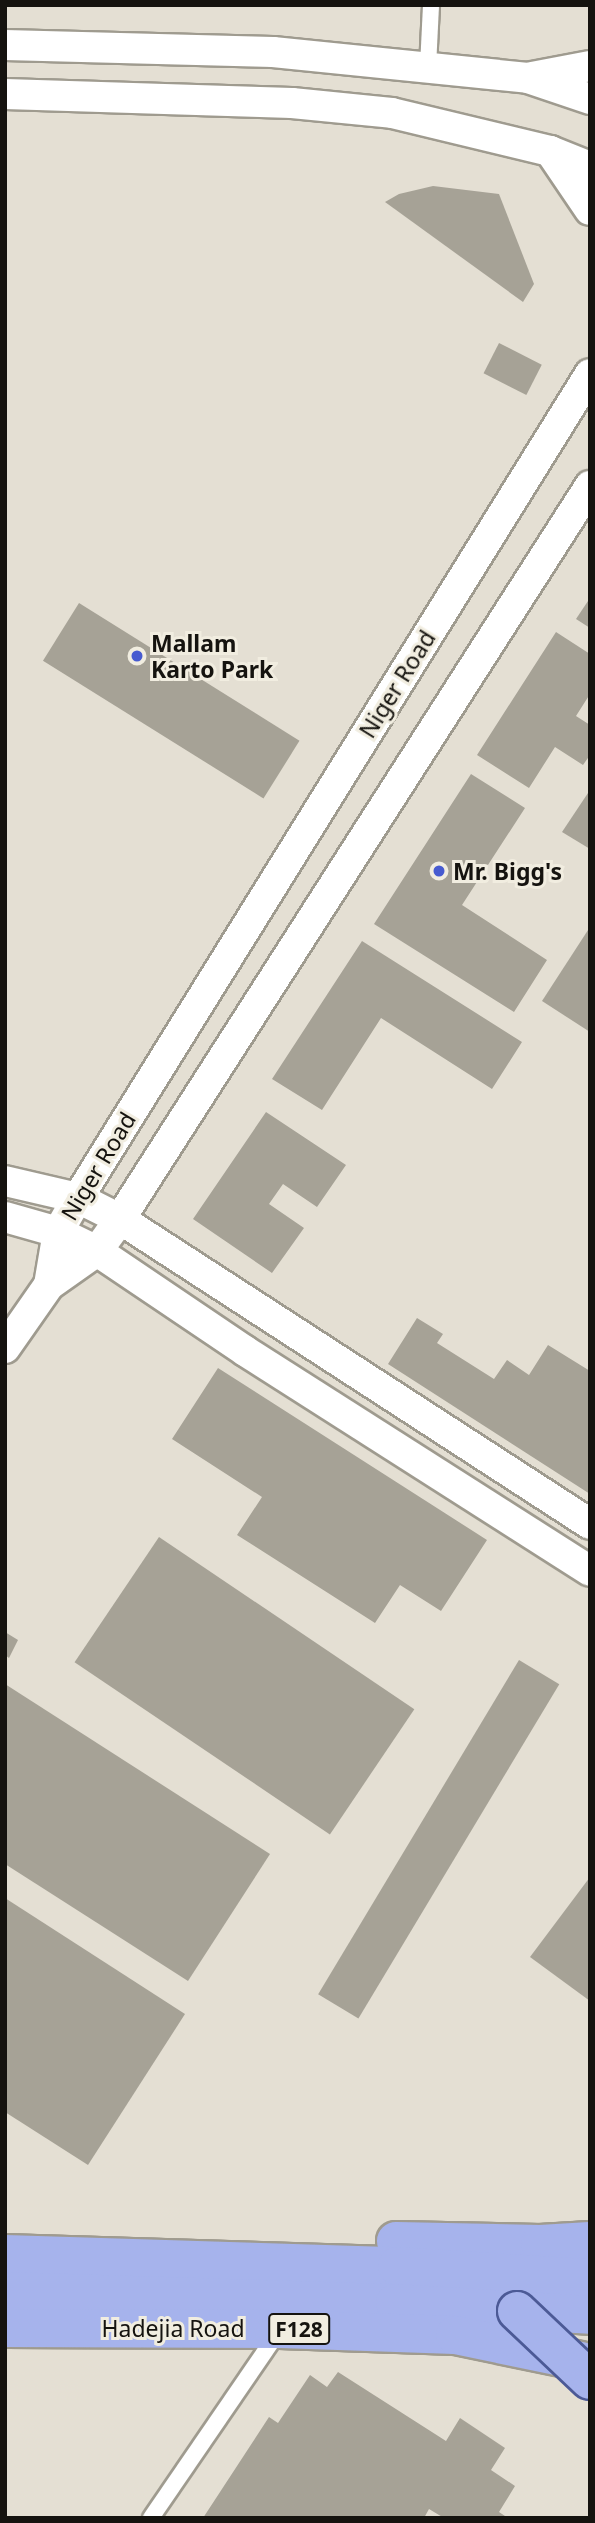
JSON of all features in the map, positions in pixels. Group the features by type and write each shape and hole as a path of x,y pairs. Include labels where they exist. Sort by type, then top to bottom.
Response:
{"main road":[{"path":"5,2234 527,2244 590,2241"},
{"path":"5,2254 397,2266 590,2278"},
{"path":"5,2291 395,2303 590,2315"},
{"path":"517,2311 590,2380"},
{"name":"Hadejia Road","path":"5,2328 280,2329 455,2335 590,2363"}],"street":[{"path":"5,45 274,52 528,78 590,99"},
{"path":"528,78 590,66"},
{"path":"5,94 292,103 367,110 391,113 550,152 590,167"},
{"path":"550,152 590,210"},
{"name":"Niger Road","path":"49,1285 58,1232 78,1198 590,374"},
{"name":"Niger Road","path":"49,1285 97,1251 120,1219 590,486"},
{"path":"5,1181 78,1198 120,1219 590,1524"},
{"path":"5,1217 58,1232 97,1251 245,1350 590,1571"},
{"path":"5,1348 49,1285"}],"lane":[{"path":"428,67 430,5"},
{"path":"151,2518 280,2329"}],"building":[{"path":"433,186 499,194 534,284 523,302 385,202 399,194"},
{"path":"499,343 542,365 526,395 484,373"},
{"path":"590,598 590,628 576,619"},
{"path":"79,603 299,741 263,798 43,661"},
{"path":"556,632 590,654 590,694 576,716 590,725 590,755 583,765 555,747 529,788 477,755"},
{"path":"471,774 525,808 462,905 547,960 514,1012 374,924"},
{"path":"590,790 590,849 562,832"},
{"path":"590,927 590,1032 542,1001"},
{"path":"362,941 522,1042 492,1089 381,1018 322,1110 272,1079"},
{"path":"266,1112 346,1165 317,1207 283,1184 269,1204 304,1228 272,1273 193,1219"},
{"path":"417,1318 443,1334 437,1343 494,1379 507,1360 529,1375 548,1345 590,1371 590,1494 388,1364"},
{"path":"218,1368 487,1540 441,1611 400,1585 375,1623 237,1535 262,1497 172,1439"},
{"path":"159,1537 414,1709 330,1834 75,1662"},
{"path":"5,1632 18,1640 9,1658 5,1655"},
{"path":"519,1660 559,1684 358,2019 318,1994"},
{"path":"5,1684 270,1854 188,1981 5,1864"},
{"path":"590,1877 590,2001 530,1957"},
{"path":"5,1898 185,2014 88,2165 5,2112"},
{"path":"338,2372 446,2441 460,2418 505,2448 491,2470 515,2486 499,2512 508,2518 444,2518 429,2509 424,2518 203,2518 269,2417 278,2423 310,2375 327,2387"}],"place":[{"name":"Mallam Karto Park","path":"137,656"},
{"name":"Mr. Bigg's","path":"439,871"}]}
